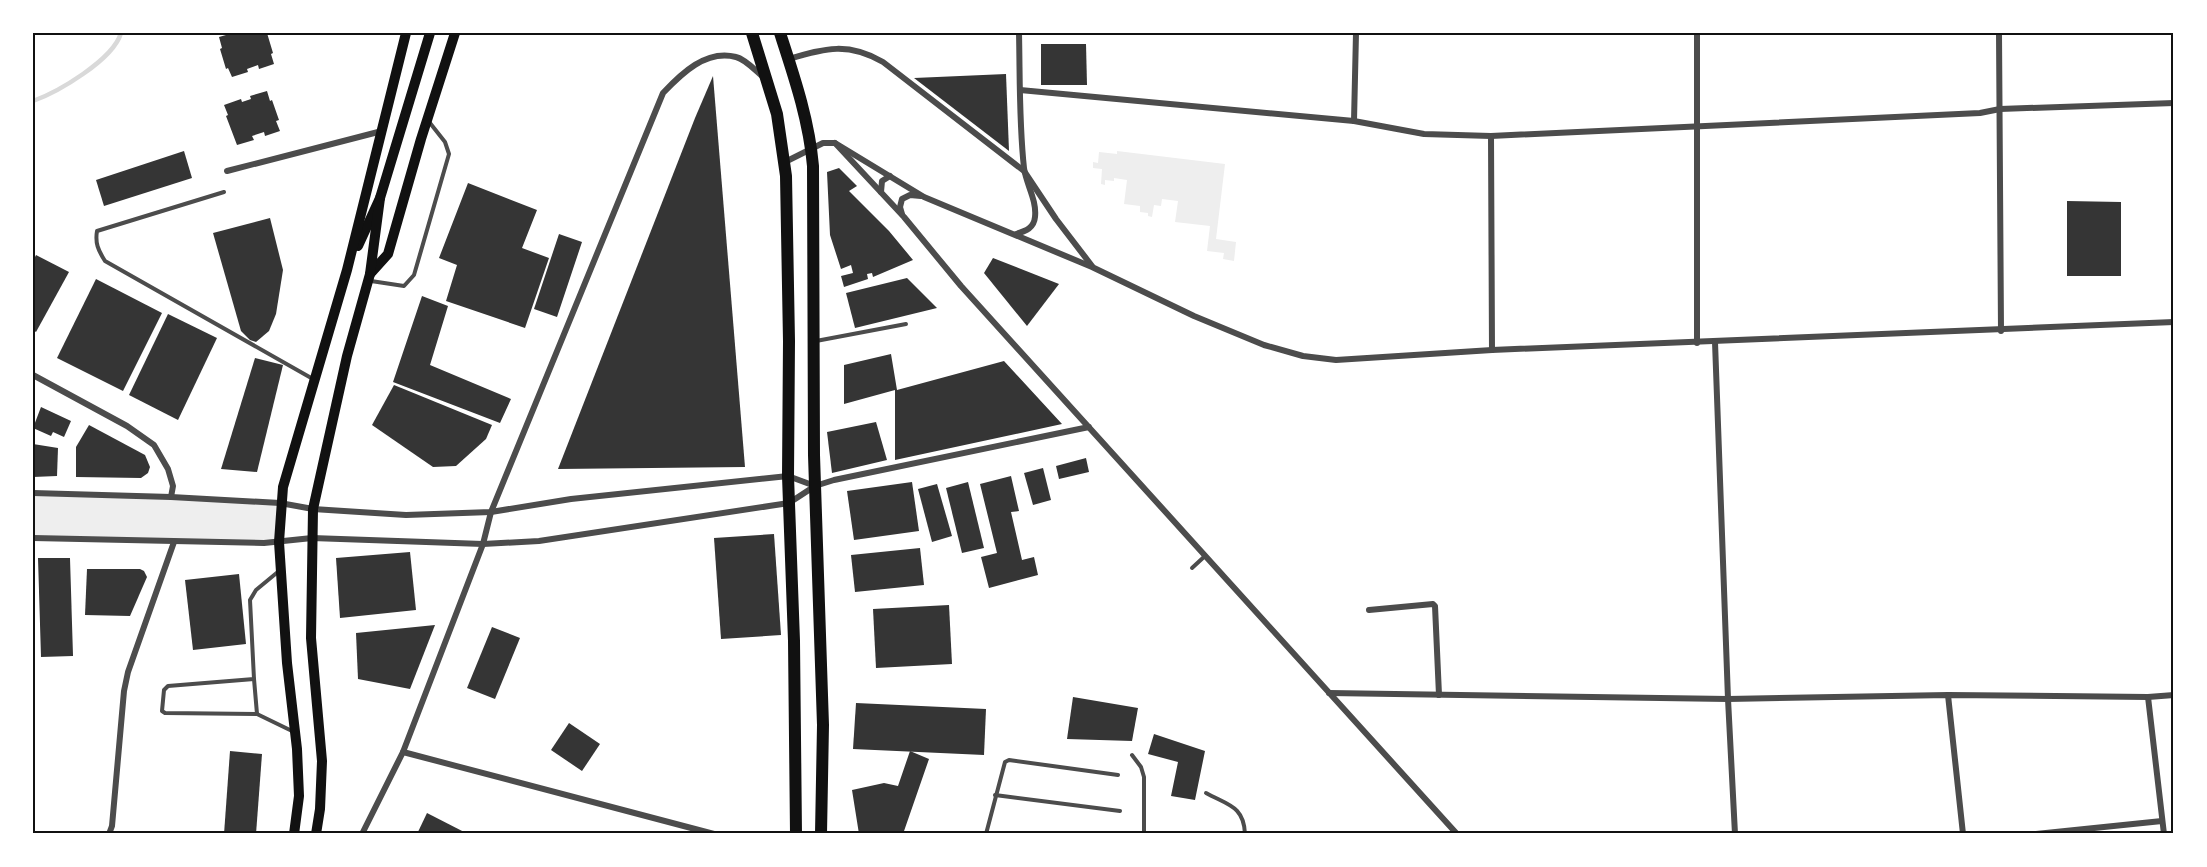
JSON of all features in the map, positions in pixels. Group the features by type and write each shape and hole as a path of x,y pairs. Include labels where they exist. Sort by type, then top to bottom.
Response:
{"main road":[{"path":"294,834 299,796 279,542 280,503 347,270 406,33"},
{"path":"347,270 380,198 430,33"},
{"path":"369,277 388,254 455,33"},
{"path":"752,33 777,114 784,162 789,341 788,476 794,641 796,834"},
{"path":"780,33 800,97 812,148 814,486 823,725 821,834"},
{"path":"316,834 320,808 322,761 311,638 313,509 347,356 369,277 380,198"}],"street":[{"path":"1016,235 1034,225 1035,217 1035,206 1024,171 1019,33"},
{"path":"1354,121 1356,33"},
{"path":"1697,33 1697,343"},
{"path":"1999,33 2001,331"},
{"path":"789,59 836,48 866,52 883,62 1024,171 1092,267"},
{"path":"362,834 403,752 483,543 491,512 663,93 693,65 720,56 737,57 767,81"},
{"path":"1020,90 1354,121 1424,134 1491,136 1980,113 2000,109 2174,103"},
{"path":"227,171 382,131"},
{"path":"1491,136 1492,350"},
{"path":"784,162 823,143 835,143 924,196 1092,267 1194,316 1264,345 1303,356 1336,360 1492,350 2001,331 2174,322"},
{"path":"835,143 904,217 961,286 1204,556 1457,834"},
{"path":"881,192 882,181 890,176"},
{"path":"904,217 900,207 902,199 910,195 924,196"},
{"path":"1715,342 1735,834"},
{"path":"33,375 128,426 154,445 168,469 172,486 171,497"},
{"path":"33,538 174,542 279,542 312,538 483,543 539,541 789,503 814,486 834,480 1089,427"},
{"path":"33,493 280,503 313,509 406,515 491,512 571,499 788,476 814,486"},
{"path":"109,834 112,826 124,691 128,672 174,542"},
{"path":"1369,610 1433,604 1435,606 1439,695"},
{"path":"1329,693 1728,699 1948,695 2148,697 2174,695"},
{"path":"1948,695 1963,834"},
{"path":"2148,697 2164,834"},
{"path":"403,752 714,834"},
{"path":"2036,834 2163,821"}],"lane":[{"path":"369,277 404,286 414,275 449,154 445,142 427,120"},
{"path":"225,192 97,231 95,241 99,251 105,261 314,379"},
{"path":"814,341 906,324"},
{"path":"1192,568 1204,556"},
{"path":"257,714 250,600 256,590 281,570"},
{"path":"254,679 168,686 164,690 162,711 257,714 295,733"},
{"path":"1132,754 1141,767 1144,777 1144,834"},
{"path":"986,834 1002,765 1009,760 1118,775"},
{"path":"1206,793 1239,811 1245,822 1245,834"},
{"path":"995,795 1120,811"}],"shaded area":[{"path":"1117,151 1225,164 1216,239 1236,242 1234,261 1223,259 1224,253 1207,251 1210,226 1175,222 1178,201 1162,199 1161,206 1154,205 1152,217 1148,216 1148,213 1140,212 1140,206 1124,204 1127,180 1114,178 1114,181 1105,180 1105,185 1101,184 1102,169 1093,168 1093,162 1098,163 1099,152 1117,154"},
{"path":"33,493 280,503 279,542 33,538"}],"building":[{"path":"233,33 237,35 267,33 274,64 259,69 258,65 247,69 248,72 232,77 228,68 226,69 219,37"},
{"path":"1041,44 1086,44 1087,85 1041,85"},
{"path":"1006,74 1009,151 914,78"},
{"path":"713,76 745,467 558,469 695,118"},
{"path":"267,91 279,120 276,121 280,131 265,136 264,132 252,136 254,140 237,145 224,105 241,99 242,102 251,99 250,96"},
{"path":"184,151 192,178 104,206 96,180"},
{"path":"839,168 857,186 849,191 889,231 913,260 873,277 872,273 867,274 868,279 844,287 841,276 853,273 851,265 841,269 830,235 827,172"},
{"path":"468,183 537,210 522,248 549,258 525,328 446,301 457,265 439,258"},
{"path":"2067,201 2121,202 2121,276 2067,276"},
{"path":"270,218 283,270 276,314 269,331 256,342 250,340 241,331 213,233"},
{"path":"559,234 582,242 557,317 534,309"},
{"path":"36,255 69,272 36,332 33,330 33,261"},
{"path":"993,258 1059,284 1027,326 984,273"},
{"path":"907,278 937,308 855,328 846,293"},
{"path":"96,279 162,313 123,391 57,358"},
{"path":"422,296 448,306 430,365 511,399 500,423 393,382"},
{"path":"168,314 217,338 178,420 129,395"},
{"path":"891,354 897,390 1004,361 1062,424 895,460 895,390 844,404 844,365"},
{"path":"255,358 283,365 257,472 221,469"},
{"path":"394,385 492,425 486,439 456,466 433,467 372,425"},
{"path":"41,407 71,421 64,437 53,432 51,436 33,428"},
{"path":"876,422 887,460 832,473 827,432"},
{"path":"89,425 145,455 150,467 148,473 141,478 76,477 76,447"},
{"path":"33,444 58,448 57,476 33,477"},
{"path":"1086,458 1089,472 1059,479 1056,466"},
{"path":"1043,468 1051,500 1033,505 1024,473"},
{"path":"1011,476 1019,511 1011,512 1022,560 1034,557 1038,575 989,588 981,557 997,553 980,484"},
{"path":"912,482 919,531 854,540 847,491"},
{"path":"968,482 984,548 962,553 946,488"},
{"path":"937,484 952,536 932,542 918,489"},
{"path":"774,534 781,635 721,639 714,538"},
{"path":"920,548 924,585 855,592 851,555"},
{"path":"410,552 416,610 340,618 336,558"},
{"path":"38,558 70,558 73,656 41,657"},
{"path":"87,569 140,569 144,571 147,577 130,616 85,615"},
{"path":"239,574 246,644 193,650 185,580"},
{"path":"949,605 952,664 876,668 873,609"},
{"path":"435,625 410,689 358,679 356,633"},
{"path":"492,627 520,638 495,699 467,688"},
{"path":"1073,697 1138,708 1132,741 1067,739"},
{"path":"856,703 986,709 984,755 853,749"},
{"path":"569,723 600,744 582,771 551,750"},
{"path":"1154,734 1205,751 1195,800 1171,796 1178,762 1148,754"},
{"path":"230,751 262,754 256,834 224,834"},
{"path":"910,751 929,759 903,834 859,834 852,790 884,783 898,786"},
{"path":"427,813 468,834 417,834"}],"waterway":[{"path":"33,101 70,83 96,64 116,43 121,33"}]}
